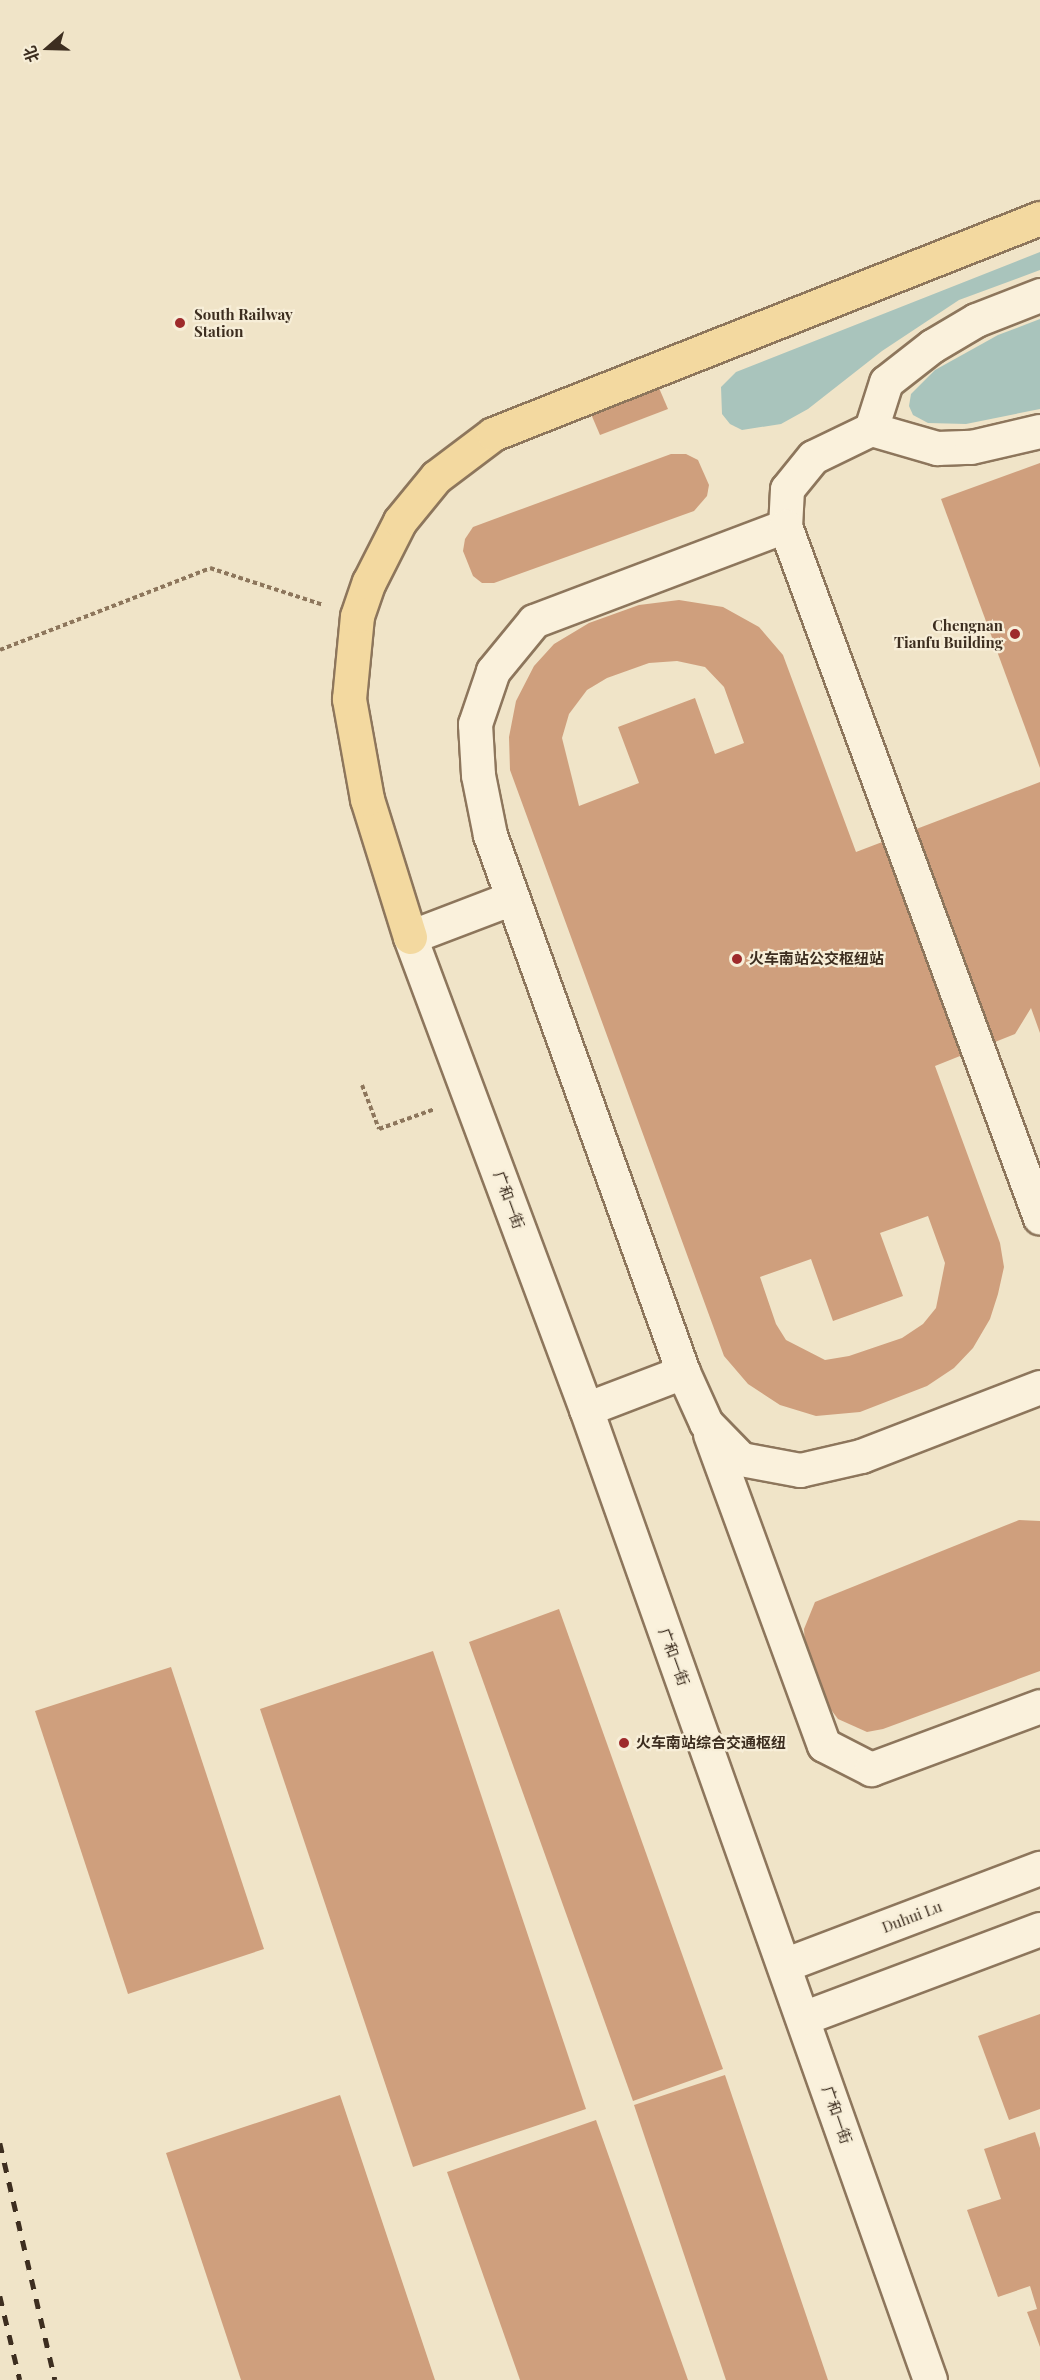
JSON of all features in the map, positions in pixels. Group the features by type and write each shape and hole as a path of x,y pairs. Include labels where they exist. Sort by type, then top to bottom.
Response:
{"main road":[{"path":"410,937 367,800 349,699 357,616 369,582 400,520 436,477 493,434 1040,218"}],"street":[{"path":"871,429 886,382 932,346 976,320 1040,295"},
{"path":"1040,431 971,447 937,448 871,429 813,457 786,489 785,526 1040,1218"},
{"path":"785,526 534,621 492,671 475,724 478,775 490,835 683,1372 706,1423 824,1745 872,1769 1040,1706"},
{"path":"410,937 512,898"},
{"name":"广和一街","path":"410,937 586,1409 930,2380"},
{"path":"586,1409 683,1372"},
{"path":"706,1423 741,1459 800,1470 861,1456 1040,1387"},
{"name":"Duhui Lu","path":"784,1965 1040,1868"},
{"path":"803,2018 1040,1929"}],"path":[{"path":"0,650 210,568 357,616"},
{"path":"362,1085 379,1129 470,1096"}],"water":[{"path":"1040,252 1040,270 959,300 882,351 808,409 781,424 742,430 730,424 722,414 721,387 736,372"},
{"path":"1040,319 1040,409 966,424 928,423 913,415 909,406 911,394 935,370 998,335"}],"building":[{"path":"659,388 668,409 600,435 591,414"},
{"path":"671,454 686,454 698,460 709,485 707,496 694,511 494,583 482,583 473,576 463,551 465,539 473,527"},
{"name":"Chengnan Tianfu Building","path":"1040,463 1040,768 941,499"},
{"name":"火车南站公交枢纽站","path":"679,600 723,607 759,627 783,655 856,852 1040,782 1040,1033 1031,1008 1015,1034 935,1066 1000,1243 1004,1267 998,1294 990,1319 973,1348 954,1368 927,1386 860,1412 816,1416 780,1405 748,1384 724,1356 510,770 509,737 516,701 534,666 554,644 589,623 639,605","holes":["677,661 705,667 724,687 744,743 715,754 695,698 618,727 639,783 579,806 562,738 569,714 587,690 607,678 649,663","928,1216 945,1263 936,1308 923,1324 902,1338 849,1356 825,1360 786,1340 776,1324 760,1277 811,1259 833,1321 903,1296 880,1233"]},
{"path":"1019,1520 1040,1521 1040,1671 883,1729 867,1732 838,1719 826,1703 805,1646 804,1629 815,1602"},
{"path":"559,1609 723,2069 633,2101 469,1642"},
{"path":"433,1651 586,2109 413,2167 260,1709"},
{"path":"171,1667 264,1949 128,1994 35,1711"},
{"path":"1040,2014 1040,2109 1009,2120 978,2036"},
{"path":"725,2075 828,2380 726,2380 634,2105"},
{"path":"340,2095 435,2380 241,2380 166,2153"},
{"path":"596,2120 688,2380 520,2380 447,2172"},
{"path":"1035,2132 1040,2148 1040,2347 1027,2312 1037,2309 1030,2286 998,2297 967,2210 1001,2199 984,2149"}],"railway":[{"path":"0,2143 55,2380"},
{"path":"0,2296 20,2380"}],"place":[{"name":"South Railway Station","path":"180,323"},
{"name":"Chengnan Tianfu Building","path":"1015,634"},
{"name":"火车南站公交枢纽站","path":"737,959"},
{"name":"火车南站综合交通枢纽","path":"624,1743"}]}
